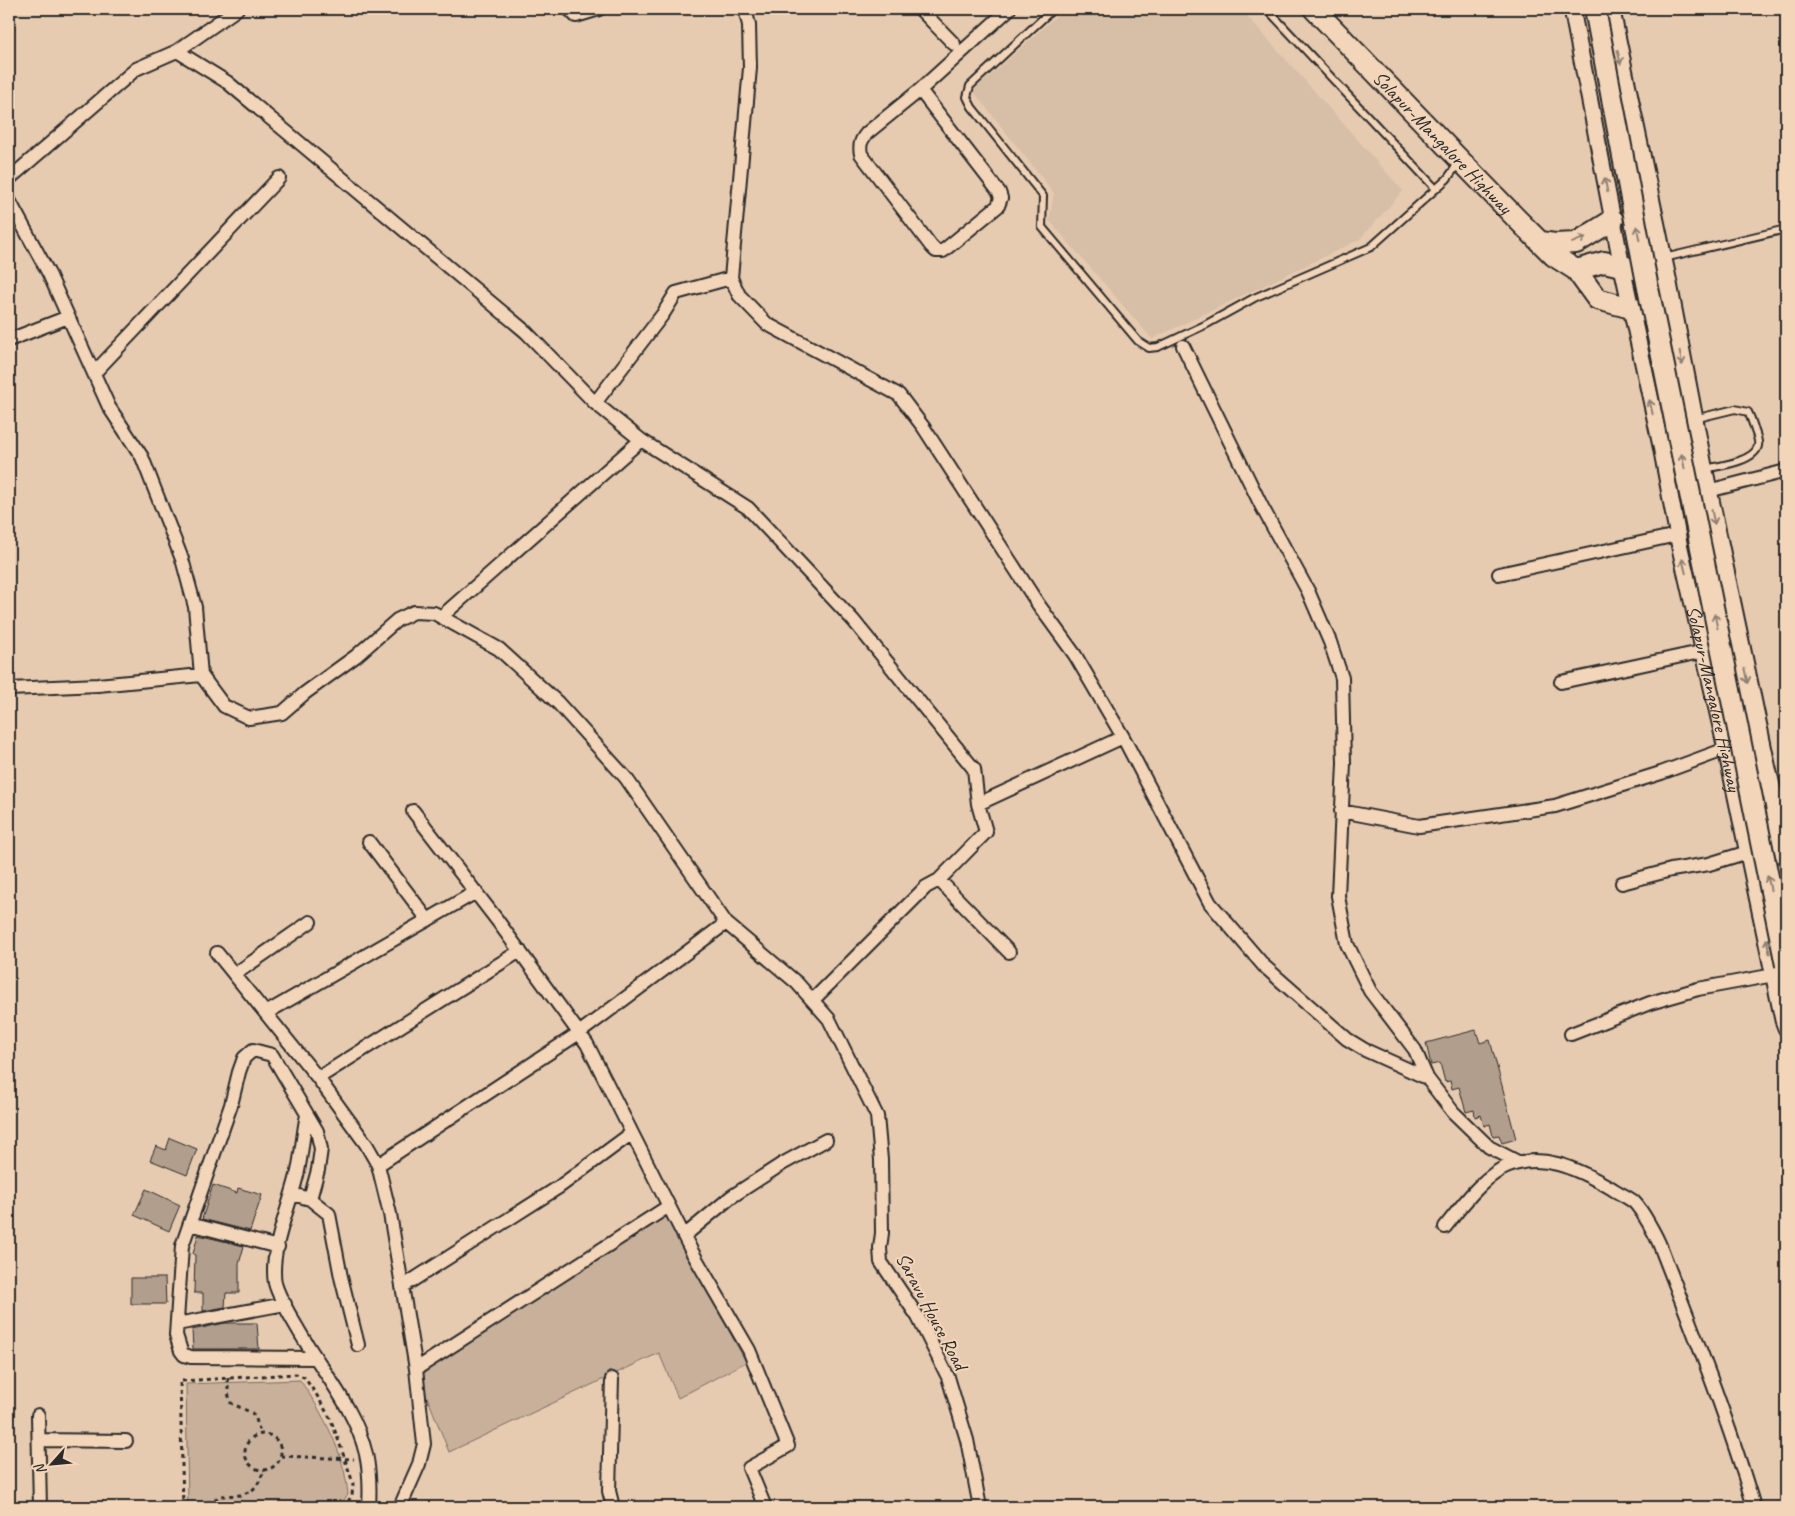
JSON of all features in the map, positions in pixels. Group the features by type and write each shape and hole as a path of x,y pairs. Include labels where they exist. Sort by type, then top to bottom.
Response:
{"highway":[{"name":"Solapur-Mangalore Highway","path":"1314,9 1554,256 1576,270 1597,299 1673,319"},
{"path":"1595,9 1780,970"},
{"path":"1610,9 1702,469 1765,767 1782,815 1786,855"},
{"path":"1540,242 1576,243 1613,220"},
{"path":"1576,270 1604,262 1622,267 1663,267"}],"street":[{"path":"569,9 576,16 600,9"},
{"path":"745,9 749,25 750,68 731,278 739,295 767,324 898,395 934,443 1038,604 1075,655 1123,738 1210,903 1264,966 1347,1039 1365,1050 1427,1078"},
{"path":"920,9 954,44"},
{"path":"920,90 999,192 1001,198 998,206 943,251 936,251 931,246 861,154 862,140 867,133 920,90 1009,9"},
{"path":"1572,9 1622,267"},
{"path":"9,178 136,69 177,52 234,10"},
{"path":"177,52 227,82 526,332 595,403 641,440 748,508 853,620 974,769 978,804 986,832 939,880 926,887 813,1000"},
{"path":"94,373 279,178"},
{"path":"9,200 49,274 110,407 142,457 182,559 195,607 201,675 98,685 9,689"},
{"name":"Solapur-Mangalore Highway","path":"1622,267 1642,368 1661,446 1677,535 1748,852 1780,970 1783,1020 1786,1028"},
{"path":"595,403 676,293 731,278"},
{"path":"9,340 68,317"},
{"path":"1183,346 1262,507 1308,591 1330,642 1342,678 1344,763 1338,896 1347,944 1370,990 1416,1050 1427,1078 1453,1112 1489,1148 1518,1162"},
{"path":"441,617 641,440"},
{"path":"1708,491 1786,471"},
{"path":"1500,574 1677,535"},
{"name":"Saravu House Road","path":"201,675 224,706 249,718 282,714 305,693 356,656 397,620 414,612 434,613 499,649 558,704 626,778 726,923 797,983 829,1019 877,1116 881,1160 881,1262 918,1317 948,1377 967,1440 980,1507"},
{"path":"1562,682 1704,651"},
{"path":"978,804 1123,738"},
{"path":"1341,811 1419,826 1555,806 1661,773 1726,750"},
{"path":"413,811 476,892 587,1044 684,1236 749,1350 788,1446 749,1468 764,1507"},
{"path":"369,842 428,920"},
{"path":"1622,883 1670,870 1710,864 1748,852"},
{"path":"939,880 1008,952"},
{"path":"266,1013 476,892"},
{"path":"235,974 310,922"},
{"path":"378,1165 580,1033 726,923"},
{"path":"318,1078 520,951"},
{"path":"217,952 318,1078 366,1144 378,1165 390,1214 416,1369 424,1444 419,1464 400,1507"},
{"path":"1571,1034 1650,1003 1698,989 1780,970"},
{"path":"310,1199 318,1170 320,1149 317,1131 272,1055 253,1050 244,1058 231,1105 182,1246 176,1335 184,1355 191,1357 316,1358"},
{"path":"307,1115 298,1172 278,1247 275,1284 306,1343 342,1398 358,1430 367,1459 370,1477 369,1507"},
{"path":"402,1287 559,1187 632,1133"},
{"path":"684,1236 731,1197 782,1164 826,1140"},
{"path":"1445,1227 1472,1194 1499,1170 1518,1162 1545,1161 1572,1167 1634,1202 1658,1239 1704,1360 1745,1475 1754,1507"},
{"path":"292,1194 310,1199 329,1214 341,1277 358,1345"},
{"path":"416,1369 669,1206"},
{"path":"190,1224 278,1247"},
{"path":"177,1324 285,1304"},
{"path":"612,1379 609,1491 613,1507"},
{"path":"38,1415 40,1507"},
{"path":"39,1440 126,1441"}],"lane":[{"path":"1053,9 970,86 967,97 972,107 1043,196 1042,227 1138,341 1148,348 1158,347 1205,325 1254,298 1371,246 1447,179 1461,160"},
{"path":"1267,9 1436,189"},
{"path":"1663,267 1786,229"},
{"path":"1693,420 1735,409 1748,412 1759,444 1751,456 1702,469"}],"path":[{"path":"183,1507 180,1381 296,1374 304,1377 330,1418 353,1483 352,1495 345,1507"},
{"path":"228,1378 228,1393 231,1403 252,1413 256,1419 260,1434"},
{"path":"260,1434 272,1435 282,1450 275,1466 264,1470 252,1467 245,1457 244,1451 249,1440 260,1434"},
{"path":"281,1456 367,1459"},
{"path":"200,1507 221,1496 242,1495 250,1491 257,1486 264,1470"}],"shaded area":[{"path":"1064,9 1241,9 1403,191 1359,240 1152,339 1049,220 1054,193 973,91"},
{"path":"665,1214 746,1362 678,1398 659,1353 449,1452 416,1369"},
{"path":"300,1380 325,1420 338,1449 348,1495 338,1507 188,1507 186,1384"}],"building":[{"path":"1476,1030 1480,1043 1490,1040 1516,1139 1502,1143 1499,1135 1493,1136 1490,1124 1484,1126 1481,1115 1475,1117 1474,1110 1466,1112 1459,1087 1452,1089 1450,1081 1445,1082 1440,1063 1431,1065 1426,1043"},
{"path":"170,1138 197,1149 187,1175 150,1160 156,1146 166,1150"},
{"path":"213,1185 237,1193 238,1188 262,1195 250,1231 202,1219"},
{"path":"146,1189 180,1205 169,1231 134,1215"},
{"path":"198,1235 244,1246 239,1264 239,1293 226,1293 225,1307 203,1311 203,1293 194,1293 195,1255 193,1254"},
{"path":"131,1278 165,1278 166,1304 131,1304"},
{"path":"225,1323 257,1323 259,1349 193,1349 192,1330"}]}
